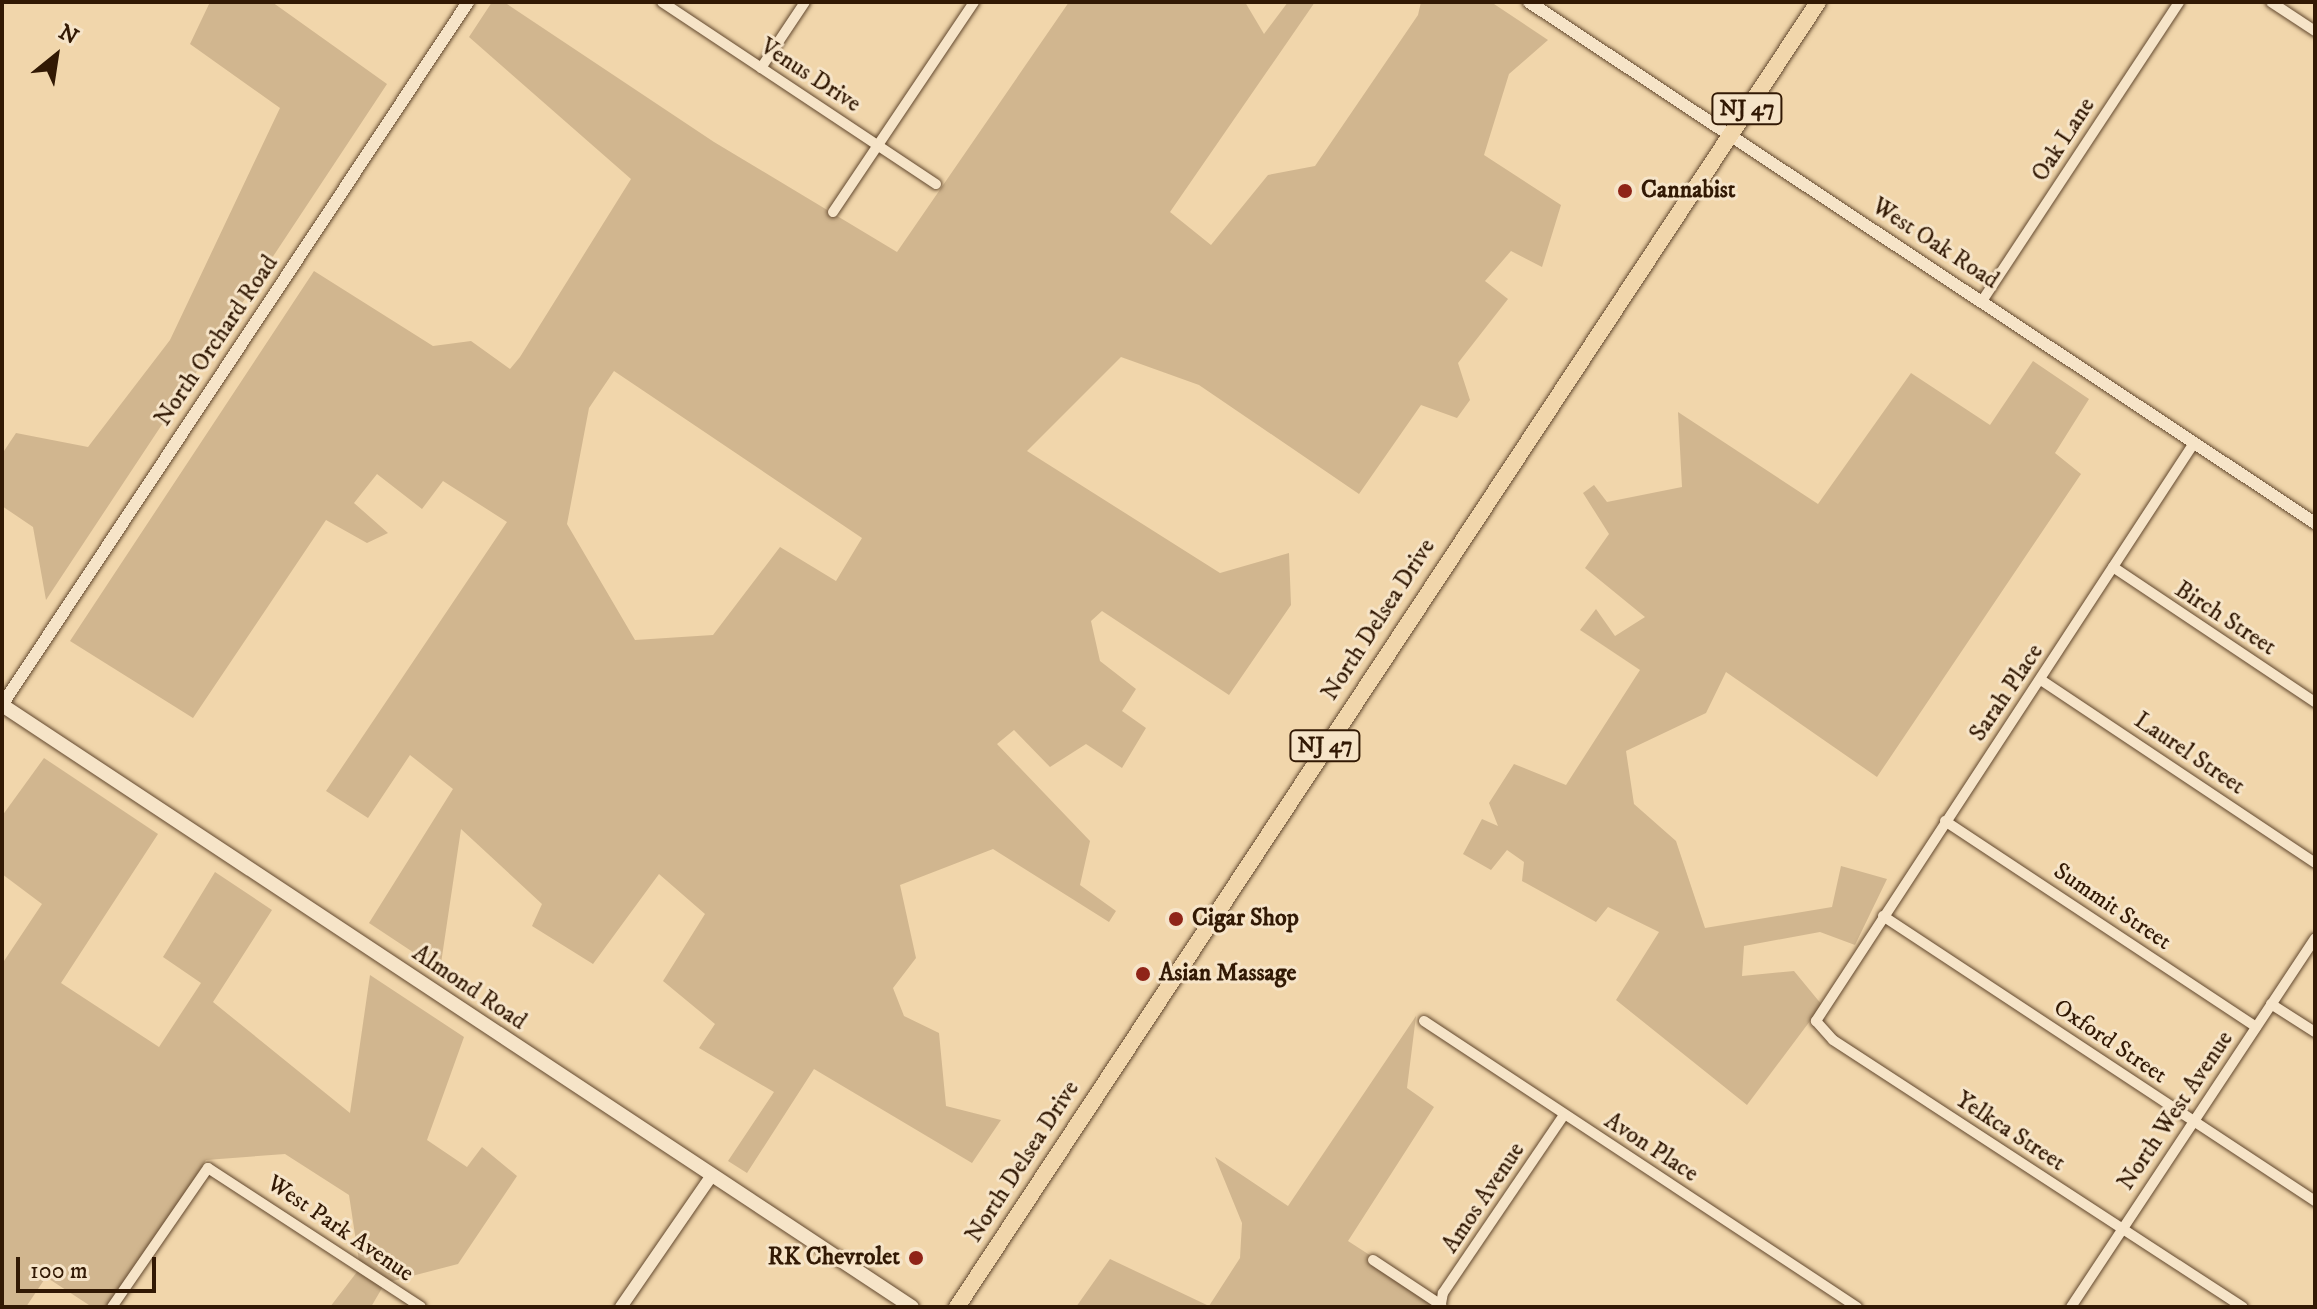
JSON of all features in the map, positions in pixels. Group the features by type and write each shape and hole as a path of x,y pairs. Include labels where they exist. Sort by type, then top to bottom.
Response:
{"main road":[{"name":"North Delsea Drive","path":"957,1307 1818,2"},
{"name":"Almond Road","path":"2,705 912,1307"}],"street":[{"name":"North Orchard Road","path":"2,705 468,2"},
{"name":"Venus Drive","path":"662,2 936,184"},
{"path":"761,68 805,2"},
{"path":"833,212 974,2"},
{"name":"West Oak Road","path":"1529,2 2315,523"},
{"name":"Oak Lane","path":"1982,301 2179,2"},
{"path":"2271,2 2315,31"},
{"name":"Sarah Place","path":"1850,964 2041,680 2194,443"},
{"name":"Birch Street","path":"2113,567 2315,702"},
{"name":"Laurel Street","path":"2041,680 2315,863"},
{"name":"Summit Street","path":"1945,821 2256,1027"},
{"name":"Oxford Street","path":"1883,916 2315,1201"},
{"name":"North West Avenue","path":"2071,1307 2315,938"},
{"name":"Yelkca Street","path":"1850,964 1819,1010 1816,1021 1824,1032 2243,1307"},
{"path":"2271,1004 2315,1032"},
{"name":"Avon Place","path":"1424,1021 1857,1307"},
{"name":"Amos Avenue","path":"1442,1306 1443,1293 1564,1115"},
{"name":"West Park Avenue","path":"112,1307 201,1172 211,1168 421,1307"},
{"path":"621,1307 712,1175"},
{"path":"1373,1260 1442,1306"}],"shaded area":[{"path":"210,2 272,2 387,84 46,600 33,527 2,506 2,454 16,433 88,447 170,340 280,108 190,44"},
{"path":"492,2 504,2 714,142 897,252 1069,2 1245,2 1264,34 1288,2 1315,2 1170,212 1211,245 1268,175 1315,166 1418,15 1421,2 1491,2 1548,40 1509,74 1484,155 1561,205 1542,267 1511,251 1485,281 1508,299 1458,363 1470,400 1457,418 1421,405 1359,494 1199,385 1121,357 1027,451 1220,573 1289,553 1291,605 1229,695 1102,611 1091,621 1100,661 1136,689 1122,711 1146,728 1122,768 1086,744 1050,767 1014,730 997,744 1090,841 1080,885 1116,911 1109,922 993,849 900,885 916,958 893,988 904,1016 939,1033 946,1106 1001,1120 972,1163 814,1069 747,1173 728,1161 774,1092 699,1048 715,1024 663,981 705,914 659,874 593,964 532,926 542,904 461,829 440,970 369,923 453,789 410,755 368,818 326,791 507,522 443,481 422,509 377,474 354,503 388,533 367,543 326,520 193,718 70,641 314,271 433,346 471,341 510,369 520,357 631,179 469,37","holes":["614,371 862,538 836,581 780,547 713,635 635,640 567,524 589,408"]},
{"path":"2033,361 2089,399 2055,453 2081,474 1877,777 1726,672 1706,713 1626,751 1634,804 1676,841 1705,928 1832,907 1841,866 1887,879 1855,945 1820,932 1744,946 1742,976 1794,971 1822,1005 1747,1105 1616,1000 1659,932 1608,907 1596,922 1522,881 1524,862 1507,850 1491,870 1463,854 1482,819 1498,826 1489,803 1514,764 1566,785 1640,670 1580,630 1596,609 1615,636 1645,617 1585,568 1609,534 1583,493 1594,485 1607,502 1682,487 1678,412 1818,504 1911,373 1990,425"},
{"path":"44,758 158,834 61,983 159,1047 201,983 163,957 215,872 272,910 213,1002 350,1113 370,975 464,1037 427,1140 467,1167 482,1147 517,1176 458,1264 385,1283 371,1307 330,1307 360,1268 349,1195 285,1154 206,1160 113,1307 92,1307 46,1277 26,1307 2,1307 2,964 42,904 2,874 2,816"},
{"path":"1416,1016 1407,1088 1434,1107 1348,1241 1450,1307 1076,1307 1110,1259 1209,1306 1240,1258 1242,1223 1215,1157 1288,1206"}],"place":[{"name":"Cannabist","path":"1625,191"},
{"name":"Cigar Shop","path":"1176,919"},
{"name":"Asian Massage","path":"1143,974"},
{"name":"RK Chevrolet","path":"916,1258"}]}
